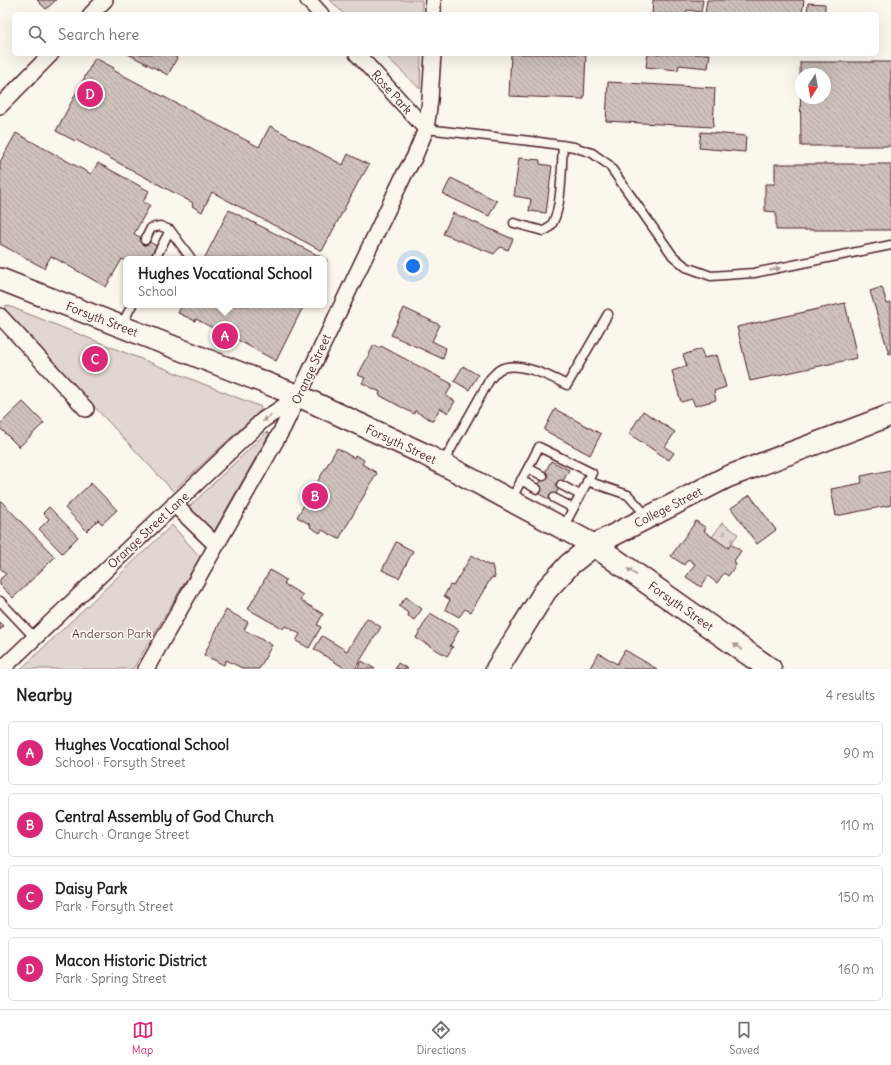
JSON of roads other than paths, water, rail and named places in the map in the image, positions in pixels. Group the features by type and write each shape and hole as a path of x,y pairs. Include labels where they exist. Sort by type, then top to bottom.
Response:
{"main road":[{"name":"College Street","path":"497,669 546,590 570,564 594,545"},
{"name":"Forsyth Street","path":"594,545 770,669"}],"street":[{"path":"93,12 105,0"},
{"path":"308,0 319,12"},
{"path":"433,0 433,12"},
{"path":"0,106 49,56"},
{"name":"Rose Park","path":"359,56 426,129"},
{"name":"Orange Street","path":"146,669 283,428 405,172 414,158 426,129 430,100 432,56"},
{"name":"Forsyth Street","path":"0,279 299,396 443,464 594,545"},
{"path":"0,316 86,409"},
{"name":"Orange Street Lane","path":"2,669 263,420 299,396"},
{"name":"College Street","path":"594,545 727,477 891,415"},
{"path":"174,504 216,545"}],"lane":[{"path":"426,129 563,145 592,153 609,165 674,256 686,267 711,276 754,273 891,245"},
{"path":"514,223 543,232 551,226 559,207 563,145"},
{"path":"145,240 151,228 160,226 170,230 189,256"},
{"path":"157,256 170,230"},
{"path":"121,327 130,308"},
{"path":"443,464 490,379 500,370 513,366 543,373 567,385 608,314"},
{"path":"511,501 539,447 592,473 563,529"},
{"path":"528,468 543,476"},
{"path":"521,480 537,489"},
{"path":"587,481 628,495 648,517"},
{"path":"561,485 580,495"},
{"path":"554,498 574,508"},
{"path":"0,601 35,638"}],"place":[{"name":"Macon Historic District","path":"90,94"},
{"name":"Hughes Vocational School","path":"225,336"},
{"name":"Daisy Park","path":"95,359"},
{"name":"Central Assembly of God Church","path":"315,496"}],"park label":[{"name":"Anderson Park","path":"112,633"}]}
